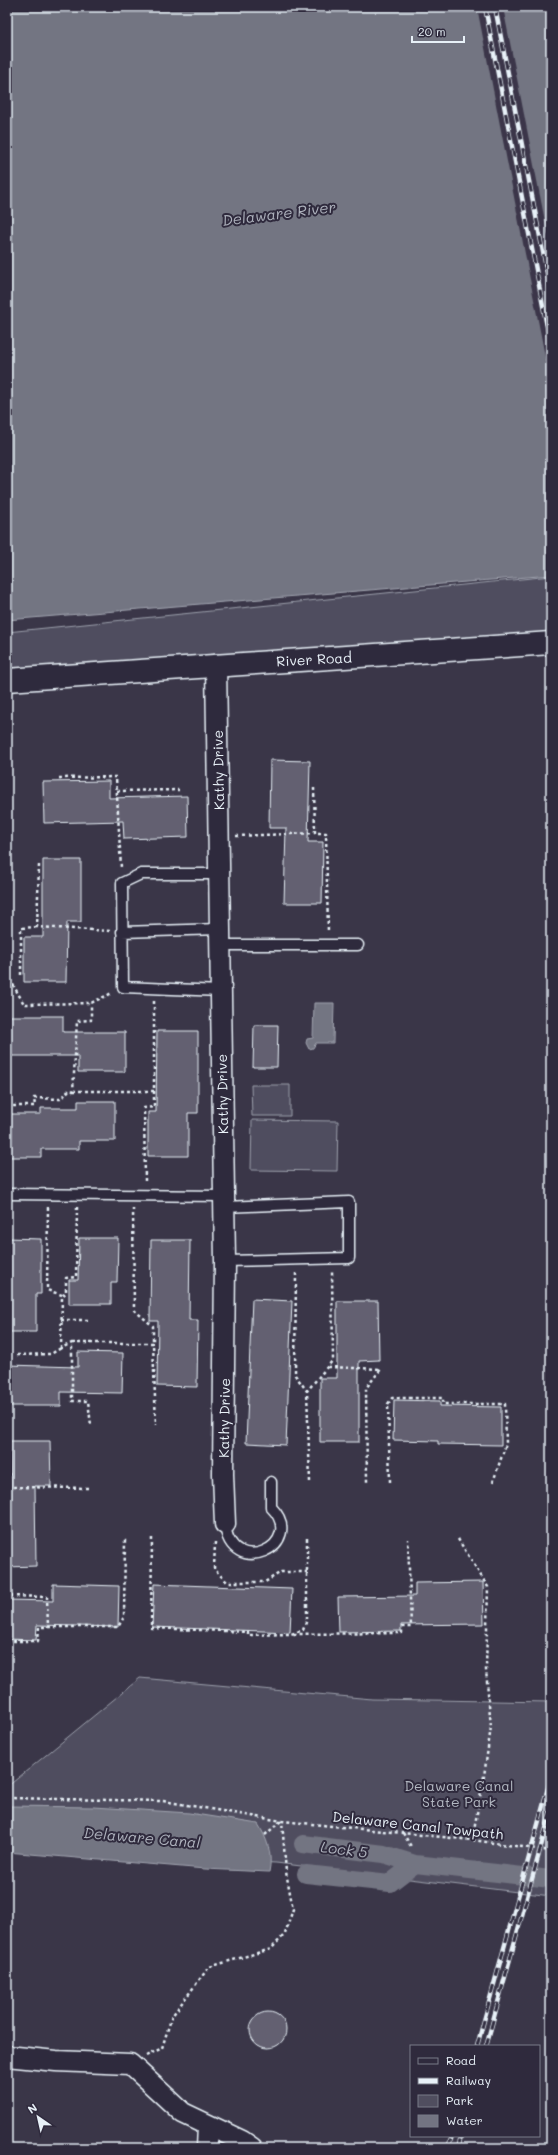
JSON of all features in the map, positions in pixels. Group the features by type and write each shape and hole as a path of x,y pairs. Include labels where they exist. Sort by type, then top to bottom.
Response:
{"main road":[{"name":"River Road","path":"7,680 77,674 551,643"}],"street":[{"name":"Kathy Drive","path":"216,665 225,1261 223,1467 220,1531"},
{"path":"7,2056 56,2061 130,2064 183,2113 242,2141 252,2148"},
{"path":"207,2148 208,2126"}],"lane":[{"path":"219,874 141,874 122,883 122,932 123,987 221,991"},
{"path":"122,932 329,945 358,945"},
{"path":"7,1194 146,1195 224,1202 349,1202 349,1258 225,1261"},
{"path":"220,1531 243,1553 261,1553 270,1549 277,1542 281,1533 282,1523 278,1514 271,1508 271,1482"}],"path":[{"path":"59,778 116,777 122,883"},
{"path":"314,788 315,833"},
{"path":"117,791 179,790"},
{"path":"219,837 326,833 329,945"},
{"path":"37,927 39,865"},
{"path":"21,975 21,928 37,927 122,932"},
{"path":"7,974 24,1004 91,1004 123,987"},
{"path":"146,1195 144,1108 154,1107 154,988"},
{"path":"73,1091 77,1021 91,1020 91,1004"},
{"path":"7,1106 35,1106 34,1098 61,1099 69,1090 154,1092"},
{"path":"132,1195 134,1310 153,1326 156,1425"},
{"path":"48,1224 47,1290 63,1296"},
{"path":"61,1348 63,1296 66,1292 66,1278 76,1276 77,1224"},
{"path":"307,1391 333,1360 332,1258"},
{"path":"296,1259 295,1375 307,1391 310,1482"},
{"path":"62,1320 89,1320"},
{"path":"17,1355 51,1354 72,1343 153,1343"},
{"path":"72,1343 72,1401 88,1401 90,1425"},
{"path":"327,1367 381,1369 366,1388 367,1482"},
{"path":"390,1482 388,1404 392,1398 443,1398 443,1404 505,1404 506,1444 493,1482"},
{"path":"7,1486 90,1488"},
{"path":"220,1531 214,1569 226,1582 265,1582 281,1572 307,1572"},
{"path":"7,1640 38,1641 39,1627 118,1628 124,1617 125,1538"},
{"path":"152,1538 151,1628 248,1632 248,1635 402,1633 402,1628 411,1627 408,1539"},
{"path":"291,1634 303,1630 307,1620 307,1538"},
{"path":"458,1539 488,1587 486,1670 491,1727 484,1776 472,1840"},
{"path":"10,1596 47,1597 48,1627"},
{"name":"Delaware Canal Towpath","path":"7,1798 162,1801 282,1821 472,1840 551,1851"},
{"path":"265,1835 282,1821"},
{"path":"130,2064 162,2048 172,2016 209,1967 271,1950 285,1934 293,1909 286,1872 282,1821"},
{"path":"403,1833 412,1848"}],"green space":[{"path":"551,576 551,643 7,680 7,632"},
{"path":"251,1085 290,1085 290,1116 252,1116"},
{"path":"252,1120 338,1121 337,1171 251,1170"},
{"name":"Delaware Canal State Park","path":"140,1678 372,1699 551,1702 551,1896 276,1863 7,1851 7,1787"}],"water":[{"name":"Delaware River","path":"7,7 551,7 551,575 7,620"},
{"path":"314,1003 334,1003 333,1043 316,1043 313,1048 309,1049 306,1043 307,1039 313,1038"},
{"path":"7,1806 94,1807 189,1813 258,1824 264,1835 270,1853 269,1872 205,1869 7,1852"}],"pier":[{"path":"477,7 503,7 551,252 551,387"}],"building":[{"path":"270,760 310,761 308,842 323,842 322,903 284,903 286,828 269,828"},
{"path":"109,781 109,798 187,796 188,837 124,839 123,821 44,823 43,782"},
{"path":"43,860 81,860 81,922 67,922 66,982 24,982 24,937 43,937"},
{"path":"7,1016 63,1016 63,1032 125,1032 125,1072 78,1072 78,1056 7,1056"},
{"path":"254,1025 278,1025 277,1067 253,1067"},
{"path":"157,1031 198,1031 198,1113 188,1113 188,1156 148,1156 148,1112 156,1112"},
{"path":"78,1101 115,1101 115,1141 79,1141 79,1149 41,1149 41,1157 7,1157 7,1114 41,1114 41,1108 78,1108"},
{"path":"7,1238 41,1239 41,1294 36,1294 36,1332 7,1332"},
{"path":"79,1238 118,1238 117,1282 111,1282 111,1304 69,1304 69,1280 78,1280"},
{"path":"151,1240 190,1240 189,1320 198,1320 197,1387 157,1386 158,1321 150,1321"},
{"path":"252,1299 292,1301 286,1445 246,1443"},
{"path":"337,1301 378,1301 379,1360 359,1361 359,1442 320,1442 320,1378 337,1378"},
{"path":"78,1352 123,1353 122,1393 61,1392 61,1406 7,1406 7,1365 78,1367"},
{"path":"394,1400 440,1401 440,1406 501,1407 501,1445 438,1444 438,1441 393,1440"},
{"path":"10,1441 50,1441 51,1486 35,1486 36,1566 7,1567 7,1501 11,1501"},
{"path":"483,1582 484,1624 401,1625 401,1631 339,1632 338,1597 415,1596 415,1583"},
{"path":"53,1584 119,1586 118,1627 37,1625 36,1640 7,1639 7,1600 53,1601"},
{"path":"154,1584 292,1589 290,1632 152,1627"},
{"path":"272,2012 281,2017 285,2023 285,2037 281,2043 272,2048 264,2048 255,2043 251,2037 250,2026 255,2017 261,2013"}],"waterway":[{"name":"Delaware Canal","path":"303,1844 384,1854 415,1864 551,1879"},
{"name":"Delaware Canal","path":"306,1874 390,1883 415,1864"}],"railway":[{"path":"485,7 551,347"},
{"path":"495,7 551,293"},
{"path":"477,2045 551,1777"},
{"path":"486,2045 551,1810"},
{"path":"448,2148 452,2137"},
{"path":"458,2148 461,2137"}],"water label":[{"name":"Lock 5","path":"344,1849"}]}
